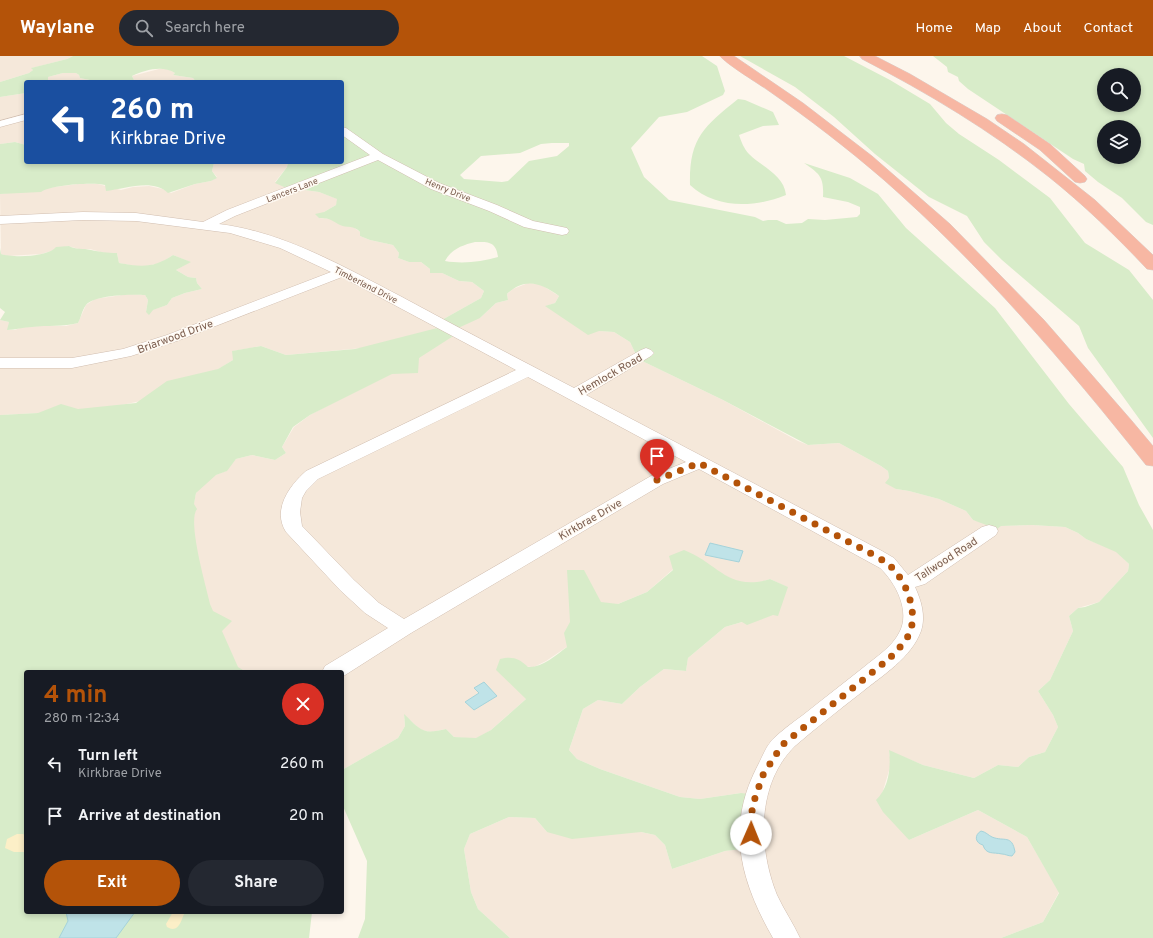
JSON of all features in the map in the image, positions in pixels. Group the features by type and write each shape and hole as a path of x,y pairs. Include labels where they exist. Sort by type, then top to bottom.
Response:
{"highway":[{"path":"726,56 772,87 844,140 905,191 946,229 1042,328 1153,460"},
{"path":"866,56 944,99 1018,147 1093,206 1153,265"},
{"path":"891,56 930,76"},
{"path":"983,106 1030,136 1055,155 1153,252"}],"street":[{"path":"0,124 24,118"},
{"name":"Henry Drive","path":"344,131 379,156 439,188 493,208 529,224 562,231"},
{"name":"Lancers Lane","path":"206,225 231,213 379,156"},
{"name":"Timberland Drive","path":"0,220 111,216 165,220 231,229 269,240 299,251 343,272 699,463"},
{"name":"Briarwood Drive","path":"0,363 72,363 126,354 343,272"},
{"name":"Hemlock Road","path":"574,395 646,353"},
{"path":"404,628 372,608 347,585 293,528 290,518 290,507 294,496 300,485 312,475 527,371"},
{"path":"699,463 887,563 903,583 912,605 911,629 903,643 890,658 782,745 763,775 755,798 750,820 756,870 763,895 774,918 787,938"},
{"name":"Kirkbrae Drive","path":"336,670 404,628 657,480 699,463"},
{"name":"Tallwood Road","path":"903,583 918,579 988,531"}],"shaded area":[{"path":"0,56 73,56 32,68 33,70 29,73 0,82"},
{"path":"159,69 168,69 175,73 173,75 193,78 194,80 134,80 132,76"},
{"path":"63,73 76,73 80,78 90,80 48,80 48,77"},
{"path":"24,93 24,144 15,142 0,144 0,97"},
{"path":"214,164 288,164 287,167 275,182 297,189 319,192 338,199 336,205 324,212 319,218 331,219 341,225 352,226 360,232 360,236 370,240 393,245 399,253 398,258 409,262 421,262 430,269 430,273 442,273 459,281 472,282 484,291 481,298 440,321 480,318 496,303 508,300 507,294 513,289 528,283 540,284 559,296 555,303 546,306 599,331 614,332 630,342 638,359 723,400 798,441 808,445 839,443 888,471 889,478 896,489 939,499 966,511 973,520 1001,526 1032,525 1065,527 1078,533 1086,539 1116,551 1129,564 1128,571 1099,602 1078,608 1069,616 1073,631 1050,680 1038,691 1053,715 1058,727 1045,752 1029,757 1018,767 998,765 974,778 923,765 889,751 891,764 882,794 909,840 978,810 1027,837 1059,892 1043,922 1001,938 510,938 478,909 471,892 464,849 470,834 509,817 535,818 547,832 641,832 655,835 665,845 672,869 725,851 758,847 741,793 700,799 680,797 600,769 577,759 569,750 583,709 598,700 622,704 640,687 664,669 686,671 688,658 725,627 770,614 787,587 770,579 758,583 744,583 688,571 679,564 647,592 584,618 583,636 546,661 534,667 510,666 527,698 491,730 476,739 454,737 446,729 432,732 421,730 404,715 405,726 398,738 344,769 344,670 219,670 205,606 190,597 194,503 196,493 208,478 226,471 236,459 252,455 275,460 286,453 282,447 294,427 310,415 386,374 374,347 286,355 261,346 233,351 233,360 180,393 97,410 0,415 0,320 9,322 8,330 15,330 22,327 66,326 78,323 86,305 95,299 129,294 145,295 148,300 146,312 167,305 172,298 202,289 197,283 196,278 188,277 176,270 190,262 173,255 161,263 141,267 119,263 117,253 104,253 90,249 79,249 68,246 41,254 7,256 1,254 0,194 78,184 98,184 121,190 133,187 149,186 163,189 171,193 195,184 211,181 217,177 212,171"}],"green space":[{"path":"73,56 702,56 717,66 725,91 723,95 687,112 659,117 631,148 644,177 669,200 755,217 763,221 777,220 786,224 802,223 808,219 825,220 857,217 860,214 860,207 848,202 823,197 822,180 814,170 804,163 850,178 878,194 906,228 995,308 1069,404 1123,467 1139,505 1153,530 1153,938 1001,938 1043,922 1059,893 1027,837 978,810 909,840 883,812 876,800 884,790 888,777 890,763 889,750 923,765 974,778 998,765 1018,767 1029,757 1045,752 1058,727 1053,715 1038,691 1050,680 1073,631 1069,616 1078,608 1099,602 1128,571 1129,564 1116,552 1086,539 1078,533 1065,527 1032,525 1001,526 997,529 973,520 966,511 939,499 896,489 885,483 889,478 888,471 839,443 808,445 723,400 638,359 630,342 614,332 599,331 588,335 545,306 555,303 559,296 539,285 520,285 507,294 508,300 496,303 480,318 456,329 440,321 481,298 484,291 472,282 459,281 442,273 430,273 430,269 421,262 409,262 398,258 399,253 393,245 370,240 360,236 360,232 355,228 340,225 332,220 319,218 315,214 324,212 336,205 337,199 319,192 297,189 291,190 275,183 288,164 344,164 344,80 194,80 193,78 173,75 175,73 165,69 154,69 142,72 132,76 134,80 90,80 80,78 76,73 63,73 48,77 48,80 24,80 24,93 0,97 0,82 29,73 33,70 31,68 67,59","holes":["569,143 569,146 557,156 529,161 508,181 502,182 464,179 460,175 481,156 520,153 541,144","475,242 493,245 498,257 472,262 445,261 451,253 462,246"]},
{"path":"740,56 844,56 890,80 930,104 946,123 959,134 999,160 1050,198 1085,243 1129,270 1153,300 1153,438 1088,348 1079,326 1002,260 984,242 967,216 929,197 875,154 834,117 795,87"},
{"path":"933,56 1153,56 1153,225 1146,222 1122,198 1098,182 1085,171 1084,164 1073,159 968,89 959,81 958,77 948,72 947,67"},
{"path":"738,99 745,100 773,112 779,125 763,126 739,135 749,154 772,172 781,182 786,195 761,202 736,204 711,199 690,185 692,156 700,135 707,126"},
{"path":"15,142 24,144 24,164 214,164 212,171 217,178 168,193 155,186 147,185 106,191 105,185 91,184 62,186 41,192 0,194 0,144"},
{"path":"69,246 117,253 119,263 141,266 160,262 173,255 191,262 176,270 188,277 196,278 197,283 202,289 172,298 167,305 153,310 149,315 146,312 148,300 145,295 114,296 97,299 86,305 78,323 7,330 9,322 0,320 5,312 0,308 0,248 1,254 30,256 46,253 56,247"},
{"path":"445,326 458,333 419,358 418,373 392,374 310,415 293,427 282,447 286,453 275,460 252,455 236,459 227,471 216,475 196,493 194,504 197,509 194,526 201,569 210,604 213,611 232,621 222,631 238,667 243,670 24,670 24,914 312,914 309,938 0,938 0,415 38,413 61,404 78,409 136,403 167,381 218,369 233,360 232,351 261,346 286,355 355,349"},
{"path":"684,550 733,579 744,582 756,582 770,579 788,587 778,616 773,615 747,625 742,622 725,627 688,658 686,671 664,669 640,687 622,704 598,700 583,709 569,750 577,759 600,769 680,797 700,799 741,793 762,796 758,847 725,851 672,869 665,845 655,835 641,832 572,839 547,832 535,818 509,817 470,834 464,849 471,892 478,909 510,938 358,938 365,919 367,861 344,809 344,769 398,738 405,726 404,714 422,730 438,731 446,729 454,737 476,738 491,730 526,699 496,670 500,659 515,658 528,667 533,667 544,663 567,647 564,633 570,622 567,570 584,570 601,602 618,604 647,592 673,570 669,556"}],"sand":[{"path":"17,834 24,835 24,852 14,852 5,848 7,839"},
{"path":"172,914 184,914 179,925 174,929 167,927 166,924"}],"water":[{"path":"710,543 743,551 739,562 705,555"},
{"path":"484,682 497,696 474,710 465,702 479,693 474,688"},
{"path":"981,831 992,837 1010,841 1014,846 1015,852 1012,856 988,852 983,845 978,843 976,839 977,835"},
{"path":"66,914 134,914 116,938 59,938 68,921"}],"route":[{"path":"657,480 699,463 887,563 903,583 912,605 911,629 903,643 890,658 782,745 763,775 755,798 750,820 751,834"}]}
